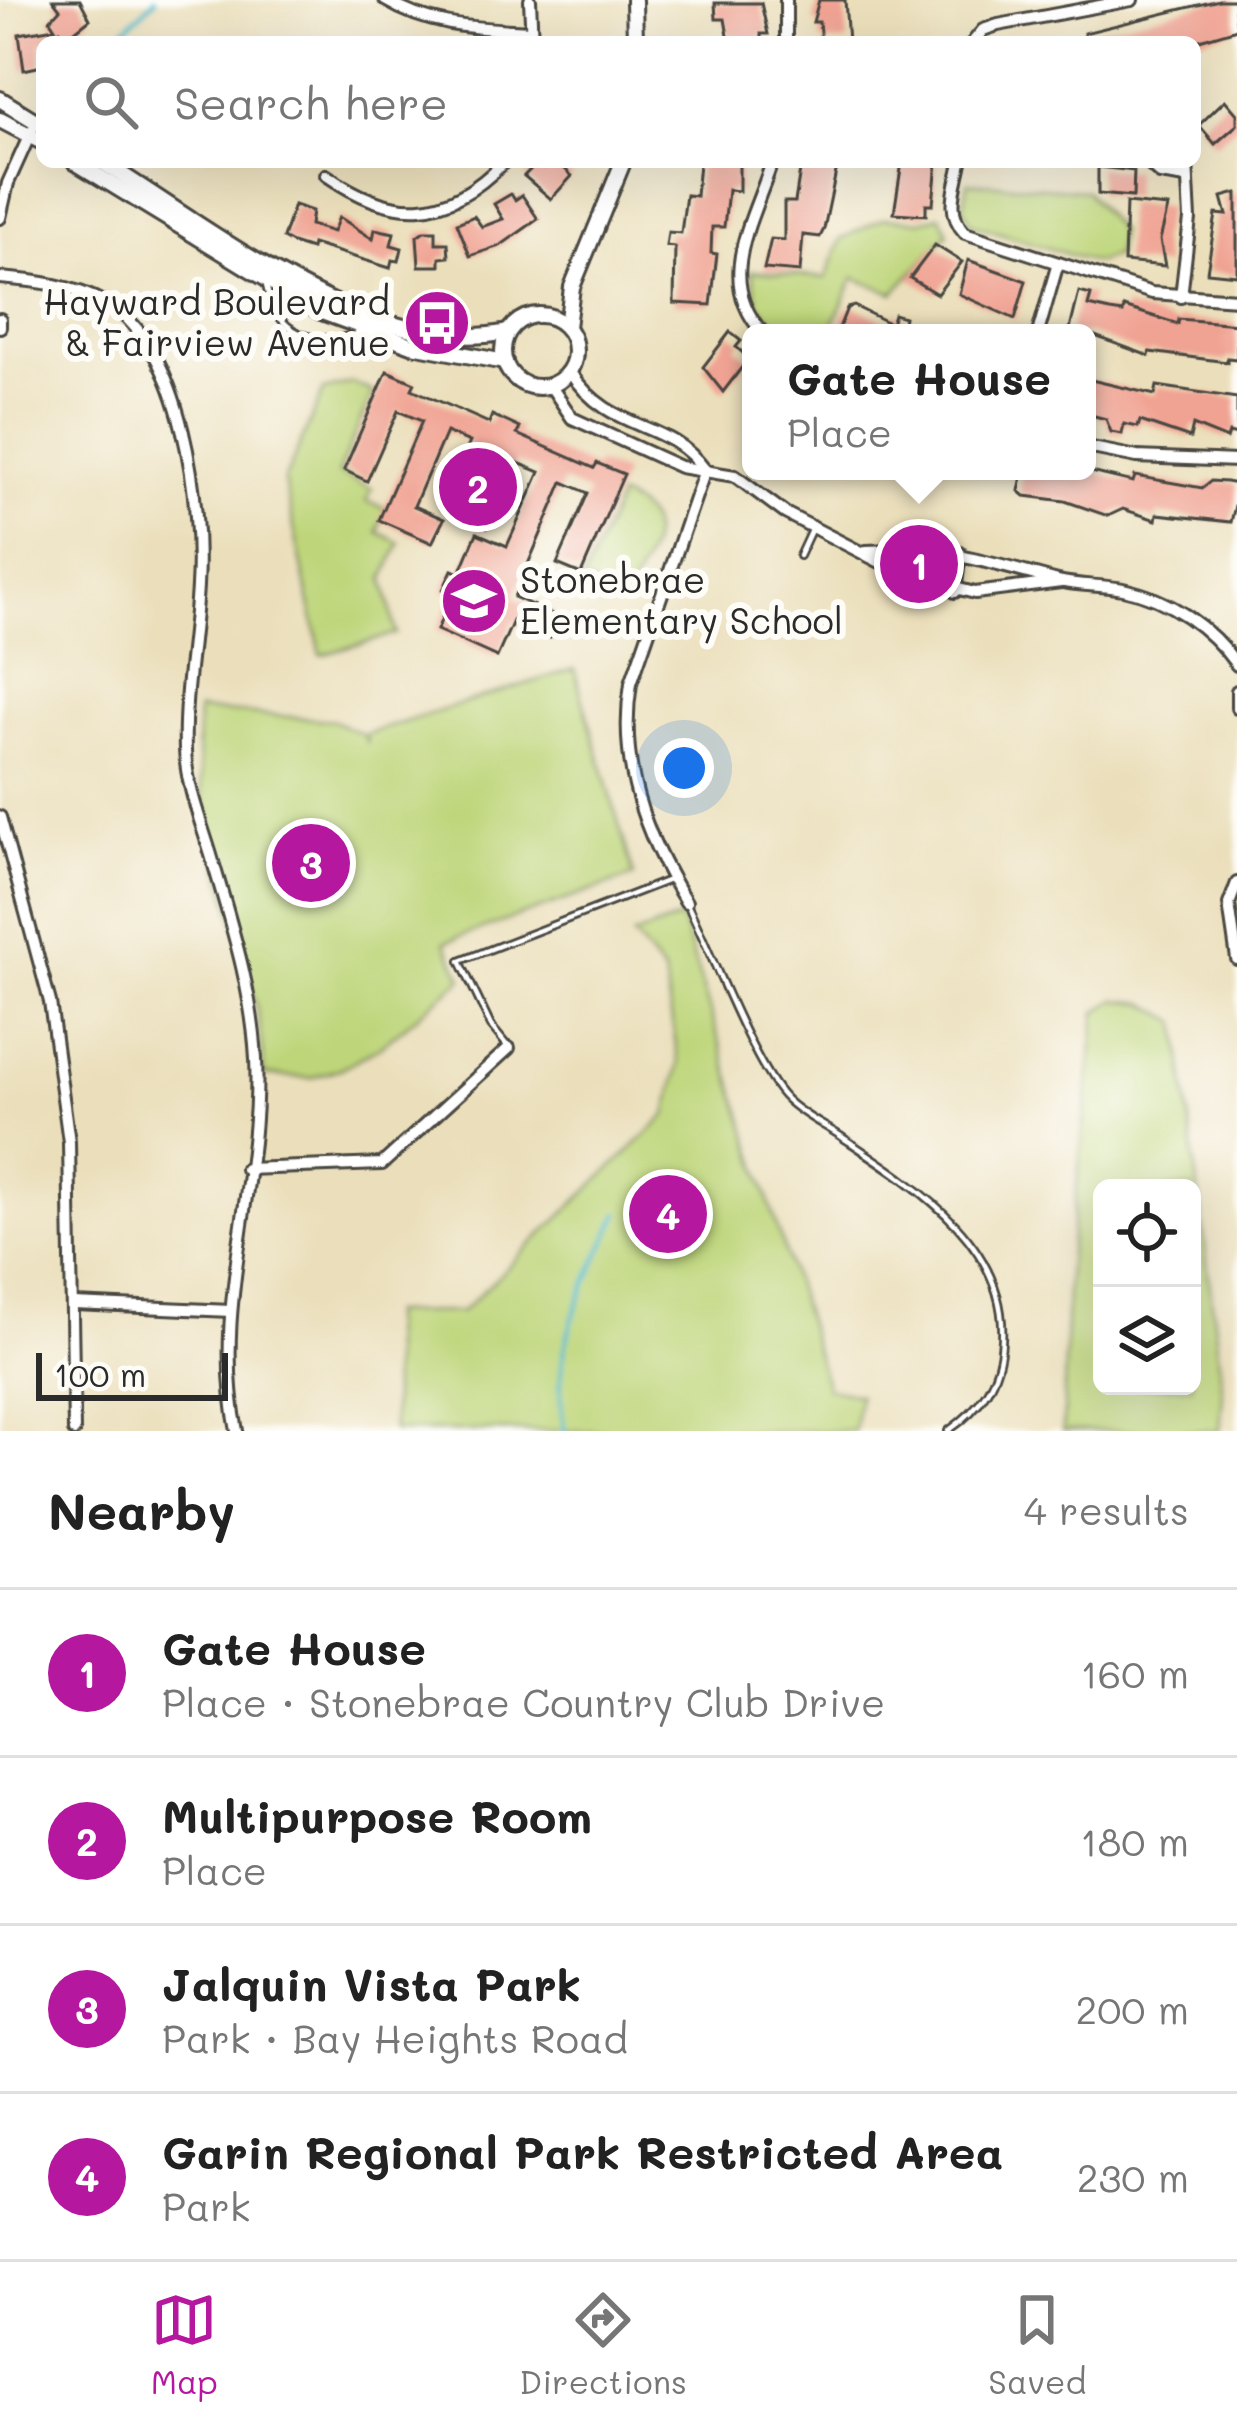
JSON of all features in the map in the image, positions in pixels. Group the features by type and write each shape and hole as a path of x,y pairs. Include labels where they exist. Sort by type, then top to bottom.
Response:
{"main road":[{"path":"634,0 635,36"},
{"path":"0,99 36,129"},
{"path":"0,120 36,130"},
{"path":"85,168 265,279 364,332 505,362 528,385 550,385 569,371 576,349 567,327 572,287 620,168"},
{"path":"112,168 272,267 370,318 484,337 508,332 523,319 543,315 572,287"},
{"path":"543,315 567,327"},
{"path":"505,362 508,332"}],"street":[{"path":"385,0 412,16 524,36"},
{"path":"530,0 532,36"},
{"path":"786,0 786,36"},
{"path":"978,36 998,25 1132,0"},
{"path":"0,218 36,136"},
{"path":"326,175 382,207 412,210 461,197 497,168"},
{"path":"756,324 742,305 736,270 770,168"},
{"path":"961,168 952,204 958,227 975,238 1181,297 1237,299"},
{"path":"1154,168 1160,174 1186,178"},
{"path":"1181,297 1190,219 1187,168"},
{"path":"1041,324 1058,263"},
{"path":"0,278 53,282 110,304 144,338 171,391 196,512 198,581 184,752 249,982 256,1065 231,1311 231,1400 238,1431"},
{"path":"569,371 602,410 687,446 705,470"},
{"path":"550,385 572,418 671,464 735,476 812,528 866,551 907,576 955,592 1061,582"},
{"path":"1096,449 1137,457 1237,461"},
{"path":"686,902 633,784 625,746 626,713 631,683 705,470"},
{"path":"866,551 960,553 1061,582 1125,590 1167,604 1216,637 1237,665"},
{"path":"955,592 960,553"},
{"path":"1237,691 1237,708"},
{"path":"0,818 50,1002 69,1142 74,1431"},
{"path":"1237,884 1229,904 1237,959"},
{"path":"246,1169 382,1164 509,1048"},
{"path":"74,1304 231,1311"}],"lane":[{"path":"265,279 272,312 285,327 335,340 364,332"},
{"path":"799,556 812,528"},
{"path":"509,1048 491,1026 460,961 673,879"},
{"path":"686,902 784,1098 874,1159 935,1209 979,1249 992,1269 1003,1320 997,1375 986,1396 948,1431"}],"green space":[{"path":"968,182 1085,190 1119,232 1116,256 1095,263 972,224 963,208"},
{"path":"941,216 948,233 894,293 854,278 833,324 776,324 758,303 752,271 826,278 841,239 884,218 920,221"},
{"path":"352,383 373,392 338,473 372,489 366,501 385,508 378,532 400,543 384,579 396,634 321,655 284,481 324,390"},
{"path":"619,497 637,507 652,529 647,554 626,599 583,580"},
{"path":"574,669 634,876 445,942 463,978 382,1045 342,1068 312,1078 264,1075 251,983 204,802 198,710 331,720 364,735 367,744 366,734"},
{"path":"681,918 827,1388 859,1395 854,1431 393,1431 390,1313 461,1312 667,1115 679,1064 664,974 633,936"},
{"path":"1116,1000 1145,1003 1178,1022 1197,1179 1093,1179 1093,1395 1201,1395 1201,1212 1223,1394 1220,1431 1063,1431 1068,1262 1097,1012"}],"building":[{"path":"53,0 80,0 90,19 69,36 60,30 51,36 36,36 36,67 24,70 19,34 55,28 50,20 60,9"},
{"path":"819,0 845,0 848,36 820,36 819,22 813,22"},
{"path":"1234,0 1237,29 1201,40 1201,36 1084,33"},
{"path":"715,3 761,3 768,34 728,36 725,19 716,19"},
{"path":"1225,100 1237,114 1237,125 1215,144 1201,123"},
{"path":"532,168 564,168 572,176 551,199 524,176"},
{"path":"699,168 739,168 739,191 728,190 724,227 712,227 711,253 717,254 711,305 674,303 675,247 666,246 668,232 681,233 686,195 696,196"},
{"path":"800,168 837,168 820,237 803,235 800,272 764,269 771,239 784,240 784,202 795,202"},
{"path":"901,168 936,168 933,204 926,204 926,215 894,213"},
{"path":"1098,168 1134,171 1133,197 1098,194"},
{"path":"1237,193 1237,275 1207,272 1216,214 1227,215 1222,197"},
{"path":"511,194 515,200 522,195 538,219 500,246 470,256 457,223 474,216 482,227 503,219 494,204"},
{"path":"1126,203 1168,207 1160,240 1165,266 1124,262"},
{"path":"294,205 312,211 310,225 333,232 339,217 373,239 375,229 394,233 391,245 402,248 399,261 392,260 390,268 312,244 311,249 292,243 283,238"},
{"path":"436,231 436,243 448,243 449,257 440,258 440,266 419,266 417,236"},
{"path":"935,245 962,262 937,294 910,278"},
{"path":"968,260 1026,281 1015,319 959,294"},
{"path":"1079,292 1091,295 1088,306 1110,311 1123,313 1124,307 1178,324 1179,319 1237,324 1237,359 1227,358 1227,362 1150,352 1149,356 1096,336 1096,324 1071,324"},
{"path":"854,306 891,324 841,324 847,308"},
{"path":"894,314 904,317 908,324 891,324"},
{"path":"730,332 741,341 736,347 742,352 742,367 723,392 703,367"},
{"path":"387,371 415,383 412,389 489,423 492,415 520,428 517,434 594,468 597,463 624,474 581,574 557,564 588,493 563,482 514,597 559,617 550,638 513,621 497,657 437,630 452,594 443,590 452,570 460,573 477,533 507,546 540,472 516,462 487,528 441,508 470,442 446,432 414,506 444,519 432,543 379,520 422,421 398,411 367,481 344,470"},
{"path":"1096,381 1155,395 1157,386 1237,398 1237,435 1229,433 1227,439 1193,425 1190,438 1140,421 1138,427 1124,424 1122,434 1111,432 1106,419 1096,416"},
{"path":"1096,473 1133,482 1135,476 1202,488 1211,481 1237,484 1231,522 1157,514 1156,520 1123,509 1108,516 1019,491 1021,480 1096,480"}],"waterway":[{"path":"117,36 155,0"},
{"path":"565,1431 561,1401 565,1345 619,1213"}],"place":[{"name":"Hayward Boulevard & Fairview Avenue","path":"437,323"},
{"name":"Multipurpose Room","path":"478,487"},
{"name":"Gate House","path":"919,564"},
{"name":"Stonebrae Elementary School","path":"474,601"},
{"name":"Jalquin Vista Park","path":"311,863"},
{"name":"Garin Regional Park Restricted Area","path":"668,1214"}]}
